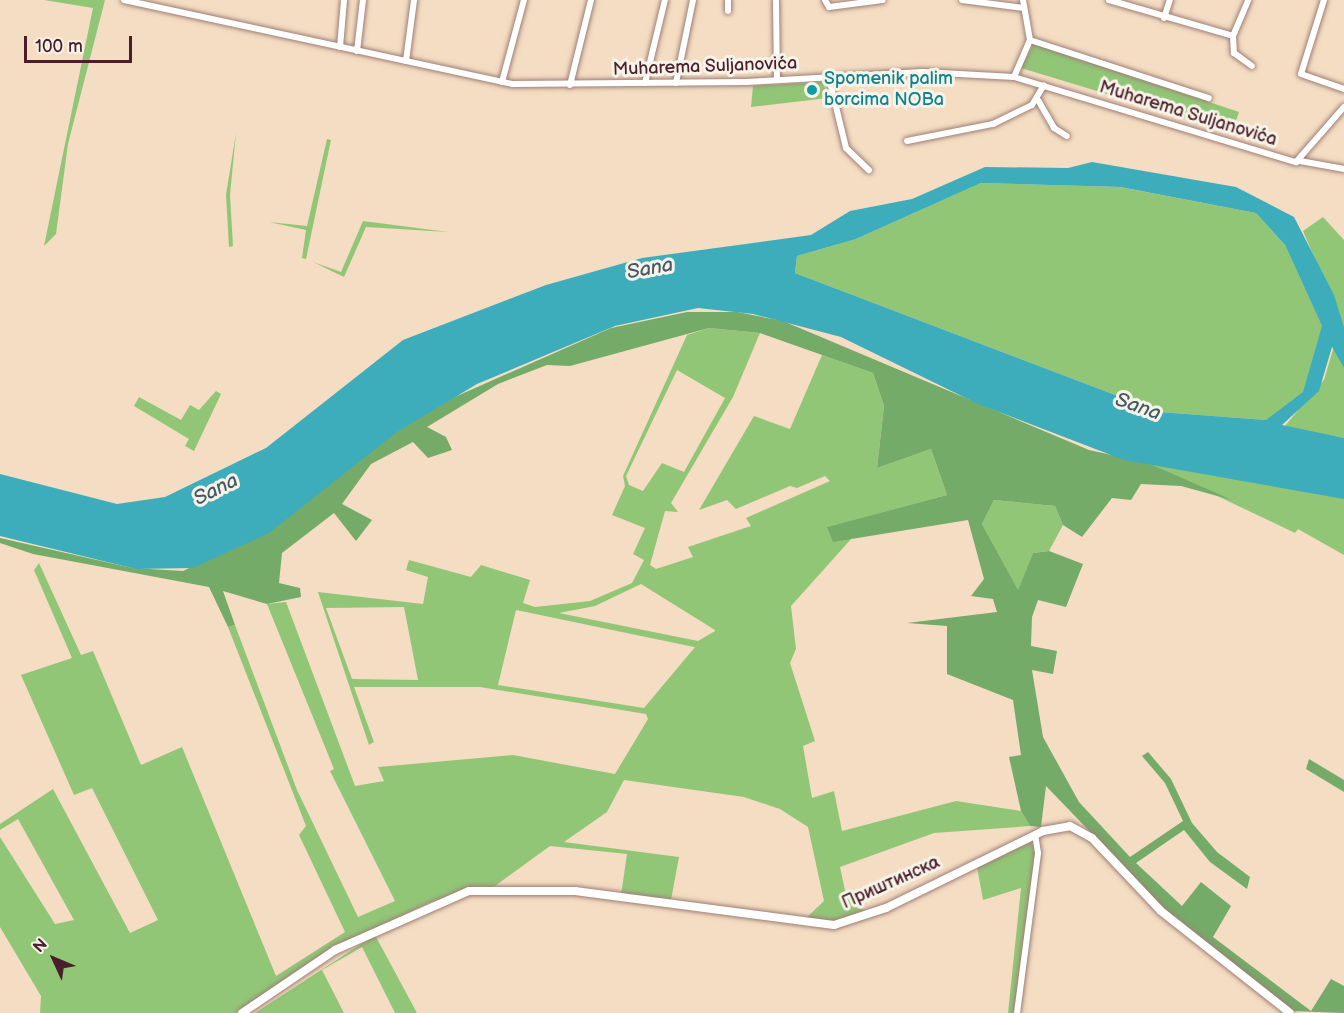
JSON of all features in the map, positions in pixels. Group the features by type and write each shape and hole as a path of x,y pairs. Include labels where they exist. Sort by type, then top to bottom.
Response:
{"street":[{"name":"Muharema Suljanovića","path":"124,0 502,82 570,85 676,83 923,72 1014,77 1300,161 1344,169"},
{"path":"340,48 344,0"},
{"path":"357,51 363,0"},
{"path":"406,61 414,0"},
{"path":"502,82 524,0"},
{"path":"570,85 591,0"},
{"path":"645,83 665,0"},
{"path":"676,83 693,0"},
{"path":"728,0 728,11"},
{"path":"776,0 777,80"},
{"path":"825,0 829,7 883,0"},
{"path":"962,0 1023,8"},
{"path":"1014,77 1030,40 1023,0"},
{"path":"1109,0 1164,18 1233,36"},
{"path":"1164,18 1170,0"},
{"path":"1248,0 1233,36 1234,53 1252,66"},
{"path":"1324,0 1300,74 1344,89"},
{"path":"1030,40 1209,98"},
{"path":"828,78 846,148 869,170"},
{"path":"907,141 976,131 1038,100 1044,85"},
{"path":"1038,100 1054,128 1067,136"},
{"path":"1300,161 1344,107"},
{"name":"Приштинска","path":"242,1013 365,934 445,898 494,887 575,891 834,925 885,908 1035,834 1063,826 1081,830 1161,911 1290,1013"},
{"path":"1018,1012 1038,852 1035,834"}],"green space":[{"path":"44,0 105,0 68,144 56,234 44,246 93,8"},
{"path":"1034,43 1239,112 1232,132 1021,68"},
{"path":"823,82 828,98 751,107 753,86"},
{"path":"236,133 230,195 233,246 229,247 226,195"},
{"path":"327,139 331,140 306,259 302,258 306,230 269,222 307,226"},
{"path":"981,183 1119,187 1256,213 1285,245 1325,332 1318,381 1282,416 1266,420 1160,412 795,273 797,256 856,239"},
{"path":"1323,217 1344,240 1344,327 1303,231"},
{"path":"363,221 448,232 366,227 344,277 313,262 341,272"},
{"path":"687,312 737,312 783,321 1089,450 1148,463 1232,500 1181,486 1141,484 1131,500 1112,498 1082,537 1063,525 1055,506 994,500 982,524 1018,590 1033,553 1049,551 1083,564 1066,607 1038,600 1032,617 1031,646 1057,651 1053,674 1032,670 1043,737 1079,802 1130,857 1183,821 1165,783 1142,756 1148,752 1171,779 1192,823 1217,852 1250,877 1247,889 1210,862 1184,830 1136,863 1182,906 1201,882 1231,906 1213,937 1311,1011 1331,979 1344,986 1344,1013 1292,1011 1174,919 1046,786 1041,827 1030,826 1021,811 1009,757 1021,755 1013,700 947,674 947,626 907,623 997,612 993,599 971,596 984,579 968,520 833,542 827,527 947,495 931,449 877,468 884,406 873,373 760,333 709,328 570,366 547,365 498,384 427,427 446,437 452,450 428,458 413,442 371,464 342,504 372,520 356,541 334,513 282,553 279,583 300,588 301,597 267,604 223,591 235,625 228,627 209,587 33,554 0,543 0,538 132,568 183,571 274,527 404,423 448,400 611,328"},
{"path":"709,328 760,333 733,397 671,503 678,512 665,511 650,565 656,569 693,557 688,547 751,526 746,518 830,481 825,476 797,488 790,486 736,509 727,500 699,510 754,416 790,429 822,355 873,373 884,406 877,468 931,449 947,495 828,527 834,541 852,538 791,606 796,649 790,663 815,741 803,746 812,798 834,791 842,831 956,801 1021,811 1030,826 934,833 840,867 846,895 857,908 872,912 843,922 804,920 824,901 808,827 780,809 744,797 624,780 607,812 564,842 679,857 671,900 621,895 627,854 550,846 495,886 431,902 355,938 241,1013 40,1013 41,996 0,927 0,837 55,924 74,920 18,819 0,830 0,824 53,789 130,933 158,920 92,788 74,795 21,675 72,658 34,570 39,563 81,655 93,651 141,765 182,747 276,976 345,932 299,835 306,826 228,627 235,625 297,790 358,917 395,901 330,771 334,769 267,604 286,602 355,786 384,781 378,767 513,755 615,774 648,719 646,714 480,687 354,687 374,742 369,745 318,592 423,604 428,577 406,570 409,560 471,577 481,565 530,580 523,603 535,607 590,601 632,583 644,560 633,554 645,528 612,515 625,486 623,476 687,335","holes":["677,370 725,398 684,472 662,463 643,491 629,485 626,476","641,584 715,631 698,641 559,613 595,606","404,607 418,680 352,679 326,608","516,610 695,647 644,708 498,685"]},
{"path":"1334,346 1344,368 1344,438 1284,427 1324,380"},
{"path":"216,391 221,394 194,451 185,446 189,439 134,406 139,397 181,420 190,405 199,410"},
{"path":"1148,463 1344,498 1344,555 1298,529 1295,533"},
{"path":"994,500 1055,506 1063,525 1049,551 1033,553 1018,591 982,524"},
{"path":"1309,759 1344,780 1344,792 1306,769"},
{"path":"1029,843 1036,844 1034,867 1015,1013 1008,1013 1021,888 983,900 977,867"},
{"path":"375,935 417,1013 395,1013 362,947 322,970 344,1013 255,1013"}],"water":[{"name":"Sana","path":"1092,162 1236,187 1294,217 1334,295 1344,327 1344,368 1332,347 1319,391 1282,425 1344,438 1344,499 1124,460 978,404 841,337 753,314 698,308 615,326 477,384 397,432 269,533 193,568 136,569 0,536 0,474 117,504 165,497 266,448 403,340 546,285 642,258 811,235 850,211 912,199 985,167 1068,168","holes":["981,183 1120,187 1256,213 1285,245 1322,326 1303,392 1266,420 1160,412 795,273 797,256 856,239"]}],"place":[{"name":"Spomenik palim borcima NOBa","path":"812,90"}]}
